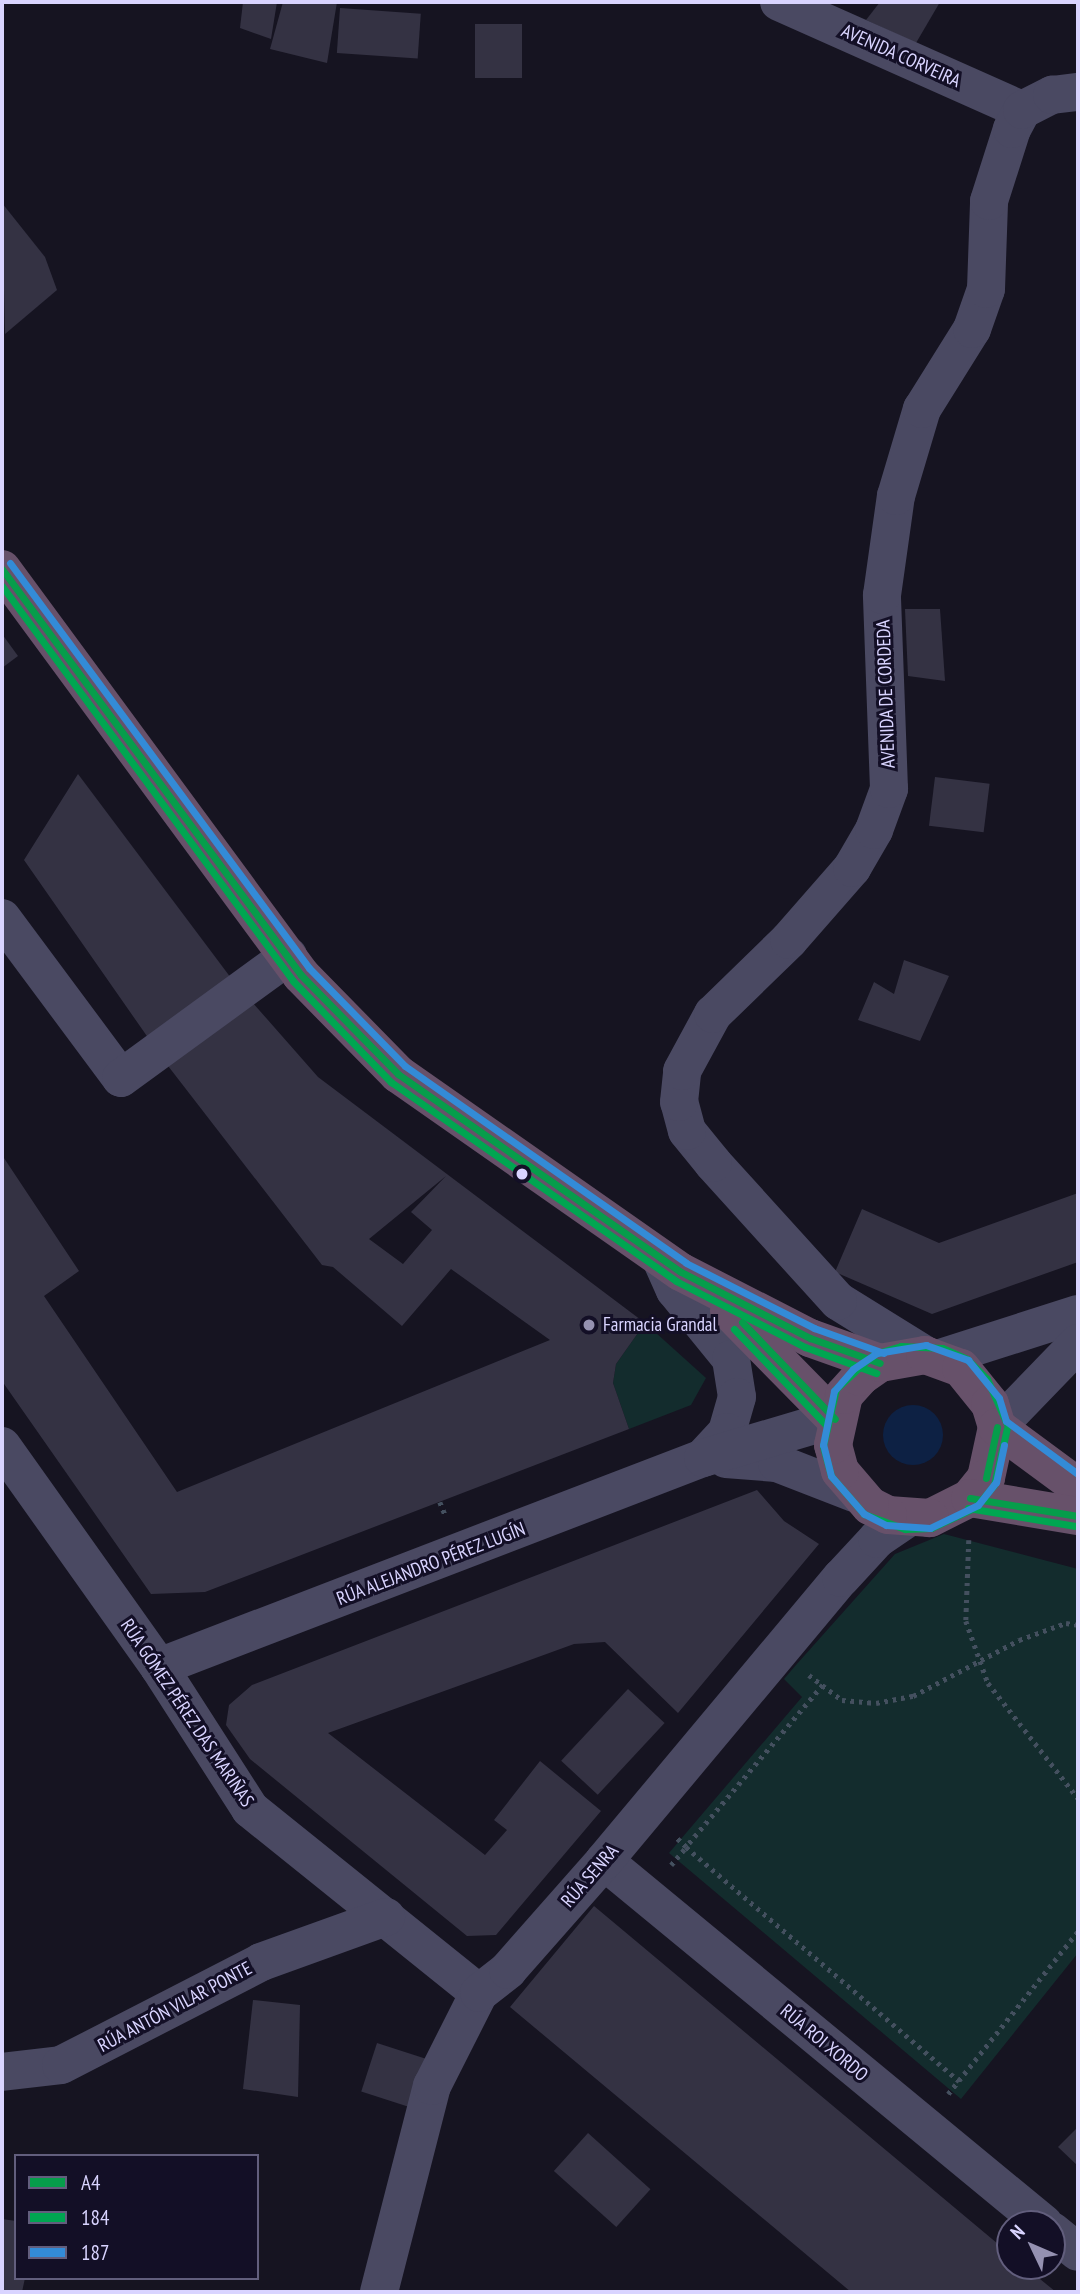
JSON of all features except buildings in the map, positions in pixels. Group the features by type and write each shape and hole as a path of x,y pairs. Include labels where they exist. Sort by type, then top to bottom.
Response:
{"highway":[{"path":"2,569 288,956 338,1018 398,1074 671,1266 779,1357 835,1419"},
{"path":"671,1266 810,1338 880,1363 932,1357 978,1384 997,1426 1078,1487"},
{"path":"880,1363 844,1395 835,1419 836,1458 854,1493 888,1515 907,1519 930,1518 970,1498 986,1478 997,1426"},
{"path":"970,1498 1078,1516"}],"street":[{"name":"AVENIDA CORVEIRA","path":"779,2 1022,110"},
{"path":"1022,110 1052,95 1078,92"},
{"name":"AVENIDA DE CORDEDA","path":"932,1357 838,1301 687,1131 679,1102 682,1071 713,1014 852,868 889,789 882,595 896,496 922,409 972,329 986,289 989,201 1022,110"},
{"path":"2,918 121,1078 288,956"},
{"name":"RÚA ALEJANDRO PÉREZ LUGÍN","path":"671,1266 676,1290 731,1359 737,1397 727,1432 703,1458"},
{"path":"932,1357 1078,1314"},
{"path":"997,1426 1078,1343"},
{"name":"RÚA ALEJANDRO PÉREZ LUGÍN","path":"159,1667 703,1458 835,1419"},
{"name":"RÚA GÓMEZ PÉREZ DAS MARIÑAS","path":"2,1446 159,1667 250,1809 480,1993"},
{"name":"RÚA ALEJANDRO PÉREZ LUGÍN","path":"703,1458 778,1462 854,1493"},
{"name":"RÚA SENRA","path":"379,2292 432,2086 480,1993 508,1970 604,1861 877,1539 907,1519"},
{"name":"RÚA ROI XORDO","path":"604,1861 1027,2210"},
{"name":"RÚA ANTÓN VILAR PONTE","path":"2,2072 61,2065 121,2040 261,1962 386,1917"}],"path":[{"path":"970,1539 966,1622 988,1683 1078,1798"},
{"path":"782,1652 842,1700 876,1703 913,1696 981,1663 1019,1640 1066,1623 1078,1625"},
{"path":"823,1685 686,1847 959,2081"},
{"path":"924,2125 1078,1931"}],"green space":[{"path":"645,1323 706,1378 691,1405 629,1429 613,1383 616,1364"},
{"path":"944,1534 1078,1569 1078,1953 961,2099 669,1853 802,1697 784,1679 796,1665 895,1554"}],"water":[{"path":"907,1405 919,1405 938,1418 943,1435 941,1447 930,1460 919,1465 907,1465 888,1452 883,1441 883,1429 896,1410"}],"transit line":[{"name":"187","path":"10,563 309,968 405,1066 686,1263 814,1328 884,1353"},
{"name":"A4","path":"2,569 301,975 398,1074 681,1272 810,1338 880,1363"},
{"name":"184","path":"2,586 293,981 391,1082 676,1281 805,1347 876,1373"},
{"name":"A4","path":"742,1322 835,1419"},
{"name":"184","path":"734,1329 827,1426"},
{"name":"187","path":"1004,1445 996,1482 978,1505 930,1528 886,1525 864,1514 831,1476 823,1445 834,1391 853,1369 877,1353 926,1345 968,1360 999,1398 1006,1421 1078,1474"},
{"name":"184","path":"1007,1424 987,1379 967,1359 942,1348 901,1346 874,1354 836,1389 823,1446 831,1476 864,1514 905,1529 931,1528 976,1507 994,1485 1007,1428"},
{"name":"A4","path":"986,1478 997,1427"},
{"name":"A4","path":"970,1498 1078,1516"},
{"name":"184","path":"968,1508 1076,1526"}],"place":[{"name":"Farmacia Grandal","path":"589,1325"}]}
